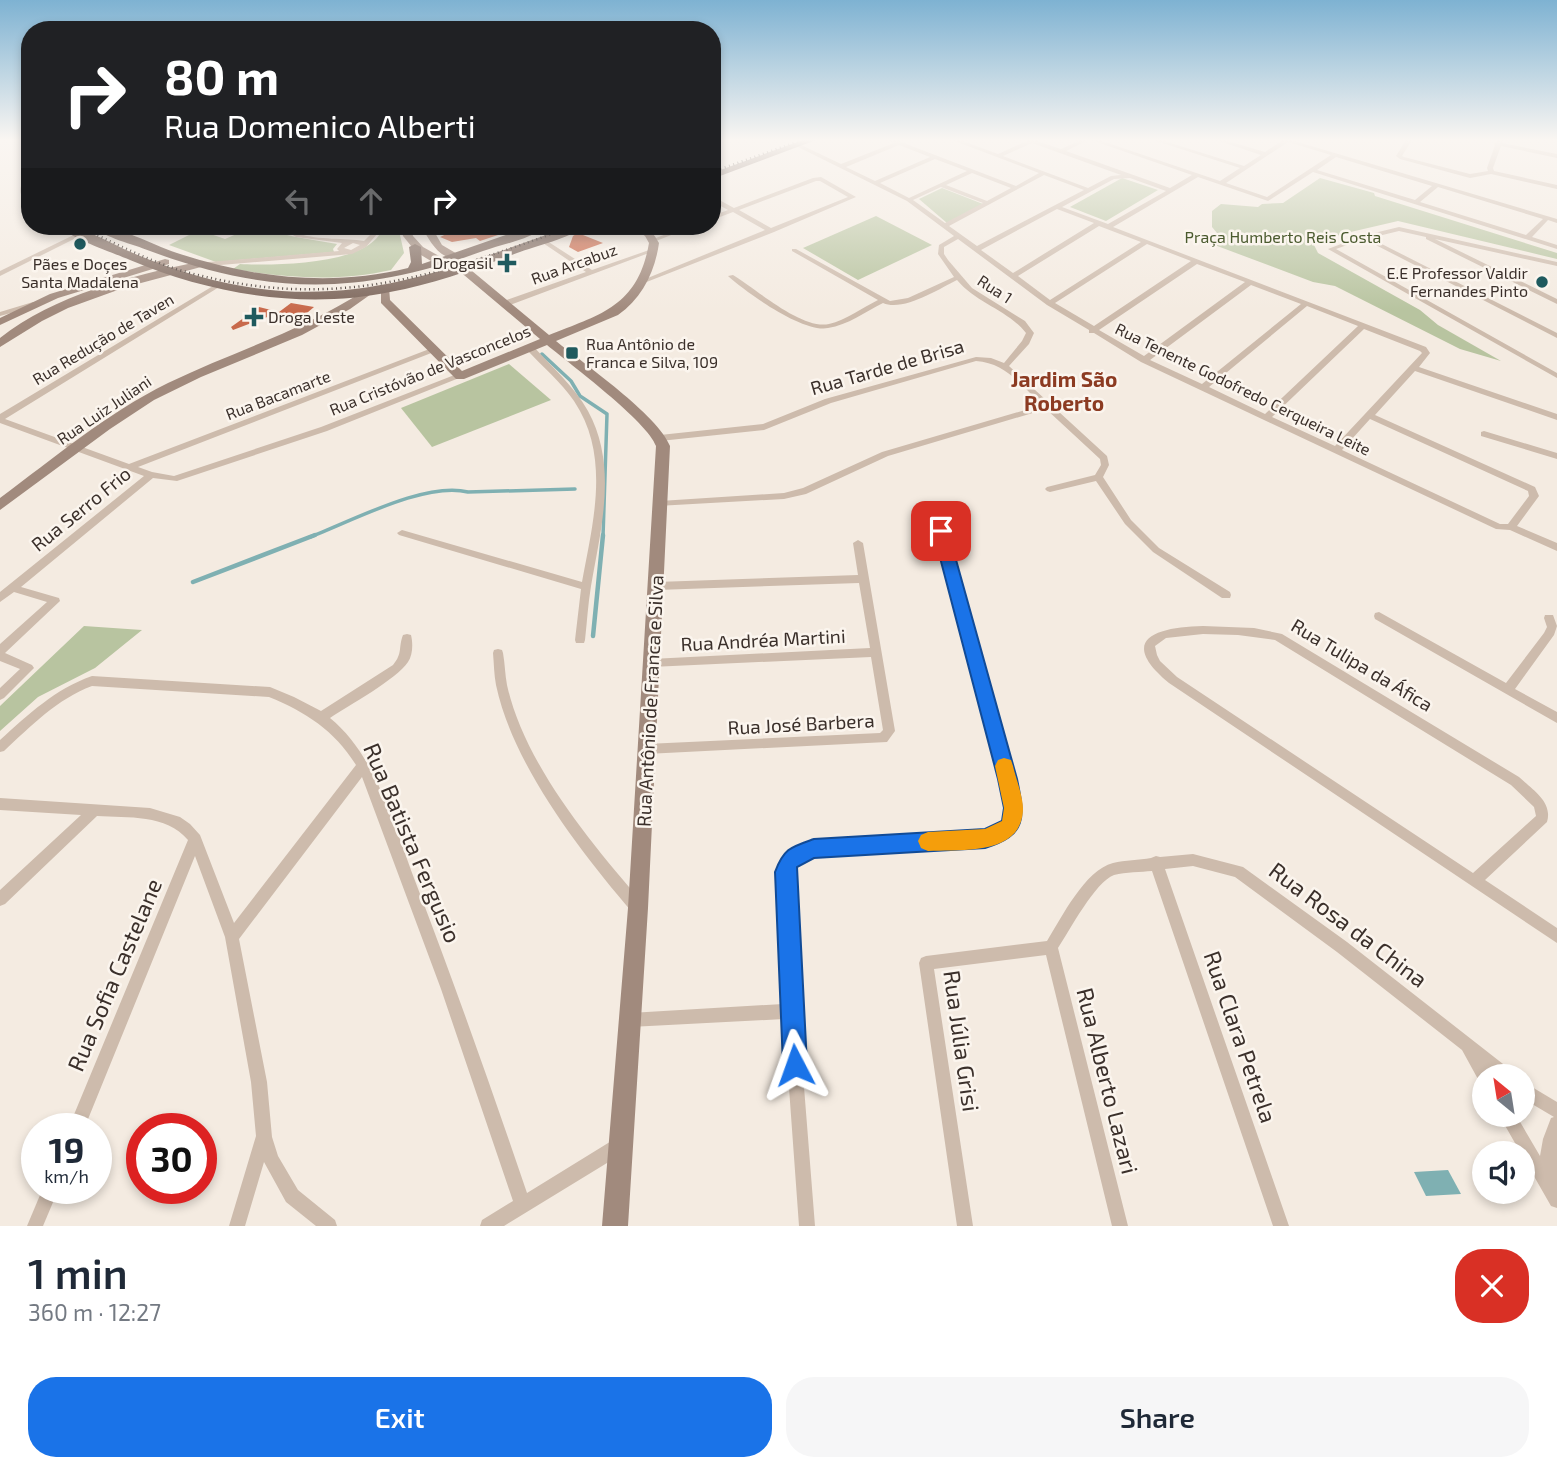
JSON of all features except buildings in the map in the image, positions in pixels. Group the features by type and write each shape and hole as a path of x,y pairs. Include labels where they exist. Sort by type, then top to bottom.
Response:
{"main road":[{"path":"85,235 152,265 220,284 281,294 336,295 517,235"},
{"path":"119,235 197,265 282,281 386,289 419,282 556,235"},
{"path":"413,270 417,262 415,247"}],"street":[{"path":"721,215 767,197"},
{"path":"642,282 853,197"},
{"name":"Rua Tenente Godofredo Cerqueira Leite","path":"904,197 1050,303 1092,331 1144,360 1499,527 1511,527 1557,547"},
{"path":"909,200 915,197"},
{"path":"971,197 987,204"},
{"path":"945,226 1000,197"},
{"path":"976,249 1075,197"},
{"path":"1108,227 1158,197"},
{"path":"1397,197 1557,247"},
{"path":"1415,203 1424,197"},
{"path":"1477,197 1557,221"},
{"path":"721,203 772,231"},
{"path":"1057,207 1420,348 1426,353 1337,450"},
{"path":"1527,238 1547,218"},
{"path":"1013,276 1099,223"},
{"path":"1557,264 1395,229 1331,249 1557,376"},
{"path":"1413,231 1557,302"},
{"path":"0,274 77,235"},
{"path":"296,235 331,240 359,250 362,243 372,235"},
{"path":"409,235 415,247 441,261 462,268 660,438"},
{"path":"431,235 438,247 455,257"},
{"path":"645,235 654,245"},
{"name":"Rua Arcabuz","path":"504,304 590,272 673,235"},
{"name":"Rua 1","path":"959,236 941,246 941,254 957,278 969,290 1028,328 1030,333 1026,342 1005,366"},
{"path":"1364,237 1557,336"},
{"path":"542,240 590,272"},
{"path":"1050,303 1146,242"},
{"name":"Rua Cristóvão de Vasconcelos","path":"0,419 151,475 165,479 183,477 324,429 460,376 623,307 642,282 654,245"},
{"path":"0,344 14,331 48,312 169,271 234,261 323,256 345,247"},
{"path":"794,250 881,301 900,303 957,278"},
{"path":"0,314 152,265 209,258 234,261"},
{"path":"1092,331 1196,261"},
{"path":"731,276 794,316 820,327 881,301"},
{"path":"111,278 121,287"},
{"path":"1144,360 1250,282"},
{"name":"Rua Redução de Taven","path":"0,419 220,284"},
{"name":"Rua Luiz Juliani","path":"0,505 140,404 170,387 314,325 368,286"},
{"path":"386,289 385,301 460,376"},
{"path":"314,325 336,295"},
{"path":"0,322 33,304"},
{"path":"1203,388 1305,304"},
{"path":"1267,417 1363,326"},
{"path":"529,347 585,413 599,450 601,495 598,528 586,587 580,640"},
{"name":"Rua Bacamarte","path":"130,467 435,350"},
{"name":"Rua Tarde de Brisa","path":"660,438 764,428 828,401 976,359 991,360 1005,366"},
{"path":"1005,366 1100,453 1105,465 1098,477 1050,489"},
{"path":"1414,368 1557,417"},
{"path":"660,504 783,496 806,491 884,454 1046,406"},
{"path":"1370,416 1527,485 1534,492 1534,496 1511,527"},
{"path":"1484,434 1557,456"},
{"name":"Rua Antônio de Franca e Silva","path":"615,1226 638,908 657,586 663,446 660,438"},
{"name":"Rua Serro Frio","path":"0,598 151,475"},
{"path":"1098,477 1128,522 1156,550 1226,595"},
{"path":"807,1226 791,1011 785,872 789,861 814,848 985,839 999,834 1011,825 1013,808 1008,779 941,531"},
{"path":"402,533 586,587"},
{"name":"Rua José Barbera","path":"646,749 883,738 889,731 858,543"},
{"path":"657,586 863,579"},
{"path":"0,695 28,668 0,653 55,601 13,588"},
{"path":"1379,616 1557,718"},
{"path":"1508,690 1549,635 1552,627 1549,618"},
{"name":"Rua Tulipa da Áfica","path":"1474,881 1543,818 1540,804 1515,781 1279,637 1265,632 1182,631 1165,634 1150,644 1149,653 1153,662 1173,680 1474,881 1557,936"},
{"path":"320,718 397,668 405,658 407,638"},
{"name":"Rua Andréa Martini","path":"651,663 876,652"},
{"path":"498,653 499,682 507,706 538,770 559,807 606,871 638,908"},
{"name":"Rua Batista Fergusio","path":"0,747 58,696 75,686 92,681 270,692 295,702 343,737 362,767 448,984 523,1205"},
{"path":"232,937 362,767"},
{"path":"0,804 150,814 173,818 187,827 195,839 232,937 259,1082 264,1137 271,1160 292,1196 329,1226"},
{"path":"0,899 94,811"},
{"name":"Rua Sofia Castelane","path":"83,1113 195,839"},
{"name":"Rua Rosa da China","path":"1156,862 1193,860 1237,871 1464,1041 1477,1064"},
{"path":"1051,947 1100,876 1113,869 1156,862"},
{"name":"Rua Clara Petrela","path":"1156,862 1281,1226"},
{"name":"Rua Júlia Grisi","path":"965,1226 925,967 930,961 1051,947"},
{"name":"Rua Alberto Lazari","path":"1051,947 1120,1226"},
{"path":"630,1020 791,1011"},
{"path":"1464,1041 1492,1064"},
{"path":"1535,1097 1557,1111"},
{"path":"1555,1196 1546,1154 1550,1135 1557,1124"},
{"path":"1514,1127 1555,1196"},
{"path":"237,1226 264,1137"},
{"path":"488,1226 619,1146"},
{"path":"35,1226 44,1204"}],"green space":[{"path":"966,197 983,204 947,223 919,199"},
{"path":"1088,197 1146,197 1106,221 1070,207"},
{"name":"Praça Humberto Reis Costa","path":"1292,197 1379,197 1557,253 1557,259 1398,221 1342,234 1314,245 1318,253 1420,310 1438,325 1501,361 1460,349 1335,286 1313,282 1212,244 1212,237 1217,233 1212,227 1212,211 1221,204 1258,207 1262,204 1283,203"},
{"path":"876,216 932,245 858,280 803,248"},
{"path":"189,235 213,235 225,239 234,235 287,235 337,244 334,252 216,262 169,245"},
{"path":"378,235 400,235 404,253 391,270 351,276 312,277 233,269 240,264 298,263 343,256 362,249"},
{"path":"509,364 551,400 432,447 401,408"},
{"path":"84,626 142,630 95,668 38,697 0,731 0,706"}],"water":[{"path":"1448,1170 1461,1194 1426,1196 1414,1172"}],"waterway":[{"path":"542,354 571,381 580,396 607,414 603,537"},
{"path":"312,536 389,504 432,492 575,489"},
{"path":"593,636 603,535"},
{"path":"193,582 312,536"}],"railway":[{"path":"97,235 175,269 243,284 293,289 340,288 431,273 548,235"}],"slow traffic":[{"path":"928,841 985,839 999,834 1011,825 1013,808 1004,766"}],"place":[{"name":"Pães e Doçes Santa Madalena","path":"80,244"},
{"name":"Drogasil","path":"507,263"},
{"name":"E.E Professor Valdir Fernandes Pinto","path":"1542,282"},
{"name":"Droga Leste","path":"254,317"},
{"name":"Rua Antônio de Franca e Silva, 109","path":"572,353"}],"district":[{"name":"Jardim São Roberto","path":"1064,392"}],"route":[{"path":"795,1065 785,872 789,861 814,848 985,839 999,834 1011,825 1013,808 1008,779 941,531"}]}
